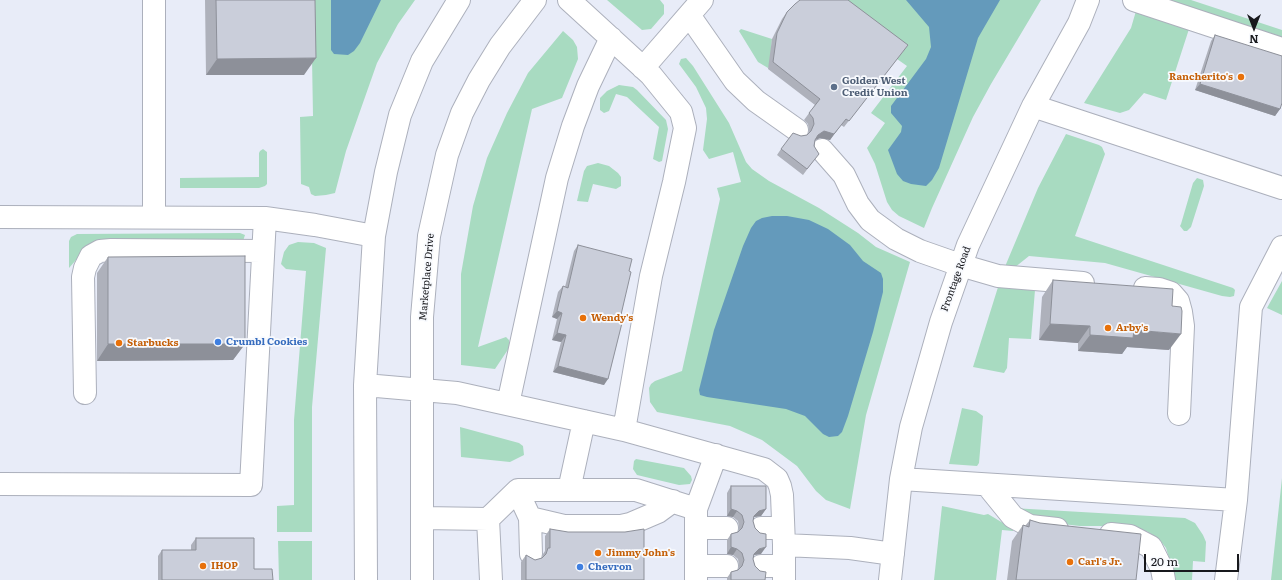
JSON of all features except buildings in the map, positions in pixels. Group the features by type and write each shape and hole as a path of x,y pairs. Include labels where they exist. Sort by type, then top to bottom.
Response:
{"street":[{"path":"154,0 154,217"},
{"path":"366,580 365,385 374,236 386,172 400,115 422,61 459,0"},
{"name":"Marketplace Drive","path":"422,580 422,317 424,277 429,236 447,155 462,114 479,80 500,46 535,0"},
{"path":"569,0 643,68 681,112 685,128 651,276 624,430"},
{"name":"Frontage Road","path":"890,580 901,480 911,427 941,322 960,266 1033,106 1079,23 1088,0"},
{"path":"1134,0 1282,49"},
{"path":"643,68 695,7 735,81 756,101 796,130"},
{"path":"508,404 524,333 543,312 572,180 577,168 568,145 588,86 611,38"},
{"path":"1033,106 1282,188"},
{"path":"822,150 844,175 858,204 870,220 896,239 920,251 960,266 998,276 1159,289 1171,293 1178,301 1183,326 1179,414"},
{"path":"0,217 265,218 374,236"},
{"path":"0,484 251,485 265,218"},
{"path":"1226,580 1236,500 1250,307 1282,247"},
{"path":"85,393 83,277 85,268 91,256 100,251 111,250 263,251"},
{"path":"365,385 457,393 624,430 764,469 777,480 782,495 784,573 761,566"},
{"path":"569,490 584,421"},
{"path":"716,455 696,518 696,573 727,566"},
{"path":"901,480 1236,500"},
{"path":"986,485 1013,517 1030,526 1130,536 1141,540 1151,547 1157,557 1162,569 1164,580"},
{"path":"422,518 488,519 518,490 636,490 673,501 696,518 727,528"},
{"path":"518,490 530,518 530,554"},
{"path":"530,518 564,526 621,526 630,524 658,512 673,501"},
{"path":"488,519 491,580"},
{"path":"761,528 784,536 893,554"}],"green space":[{"path":"311,0 415,0 398,24 377,63 346,151 335,193 315,196 311,194 309,187 301,184 300,117 313,116"},
{"path":"607,0 660,0 664,5 664,14 651,29 642,30"},
{"path":"835,0 1041,0 973,117 924,228 899,216 892,210 887,202 875,164 867,148 885,123 871,113 907,66 897,59 903,51"},
{"path":"1161,0 1191,0 1282,30 1282,39"},
{"path":"1136,11 1189,29 1166,100 1144,93 1129,110 1120,113 1084,103 1131,28"},
{"path":"741,29 772,39 771,50 777,56 768,68 758,62 739,31"},
{"path":"563,31 573,40 577,47 578,59 562,98 532,109 478,347 506,337 509,340 509,348 495,369 461,365 461,274 473,206 487,158 507,113 528,73"},
{"path":"686,58 693,66 729,123 746,162 752,169 769,181 819,208 858,233 876,247 910,262 866,415 850,509 826,500 816,491 797,466 762,440 730,426 657,412 650,402 649,388 651,384 655,381 682,371 720,199 717,188 741,182 733,152 709,159 703,150 707,119 706,108 696,87 679,64 681,59"},
{"path":"619,85 633,87 666,120 668,129 662,161 659,162 653,159 659,127 627,97 616,94 609,111 604,113 600,110 600,98 607,91"},
{"path":"1066,134 1099,145 1102,147 1105,154 1075,236 1233,288 1235,290 1234,296 1222,296 1105,263 1029,256 1014,268 1004,269 1038,188"},
{"path":"263,149 267,152 267,184 265,186 259,188 180,188 180,178 259,177 259,153"},
{"path":"598,163 609,166 618,173 621,177 621,186 616,189 593,184 588,202 577,201 584,171 587,166"},
{"path":"1197,178 1203,180 1204,186 1191,227 1187,231 1184,231 1180,226 1193,183"},
{"path":"240,233 245,235 243,241 83,252 69,268 69,241 71,237 77,234"},
{"path":"298,242 314,243 326,248 312,407 312,532 277,532 277,506 294,505 294,420 306,271 286,269 281,264 284,252 289,245"},
{"path":"1282,281 1282,315 1267,308"},
{"path":"999,284 1035,290 1031,339 1009,338 1007,368 1004,373 973,367"},
{"path":"962,408 976,411 983,416 979,463 977,466 949,464"},
{"path":"460,427 519,443 523,446 524,455 510,462 461,457"},
{"path":"636,459 684,468 691,476 692,480 690,484 679,485 637,475 633,469 634,461"},
{"path":"1282,478 1282,580 1271,580"},
{"path":"942,506 984,515 988,514 1013,529 1013,531 1002,530 996,580 934,580"},
{"path":"1012,508 1185,518 1195,523 1203,535 1206,542 1205,562 1193,561 1192,580 1174,580 1173,571 1166,548 1159,539 1148,532 1132,526 1080,526 1045,522"},
{"path":"278,541 312,541 312,580 279,580"}],"water":[{"path":"331,0 381,0 360,43 354,51 348,55 334,54 331,50"},
{"path":"906,0 1000,0 978,38 939,168 932,180 926,186 911,184 903,181 897,174 888,150 901,132 902,126 891,113 891,106 926,59 931,47 929,27"},
{"path":"772,216 787,216 809,220 828,229 850,245 863,261 881,273 883,279 883,292 873,332 848,416 842,432 838,436 829,437 823,434 805,416 786,409 700,395 699,390 714,330 743,246 751,228 756,221"}],"place":[{"name":"Rancherito's","path":"1241,77"},
{"name":"Golden West Credit Union","path":"834,87"},
{"name":"Wendy's","path":"583,318"},
{"name":"Arby's","path":"1108,328"},
{"name":"Crumbl Cookies","path":"218,342"},
{"name":"Starbucks","path":"119,343"},
{"name":"Jimmy John's","path":"598,553"},
{"name":"Carl's Jr.","path":"1070,562"},
{"name":"IHOP","path":"203,566"},
{"name":"Chevron","path":"580,567"}]}
